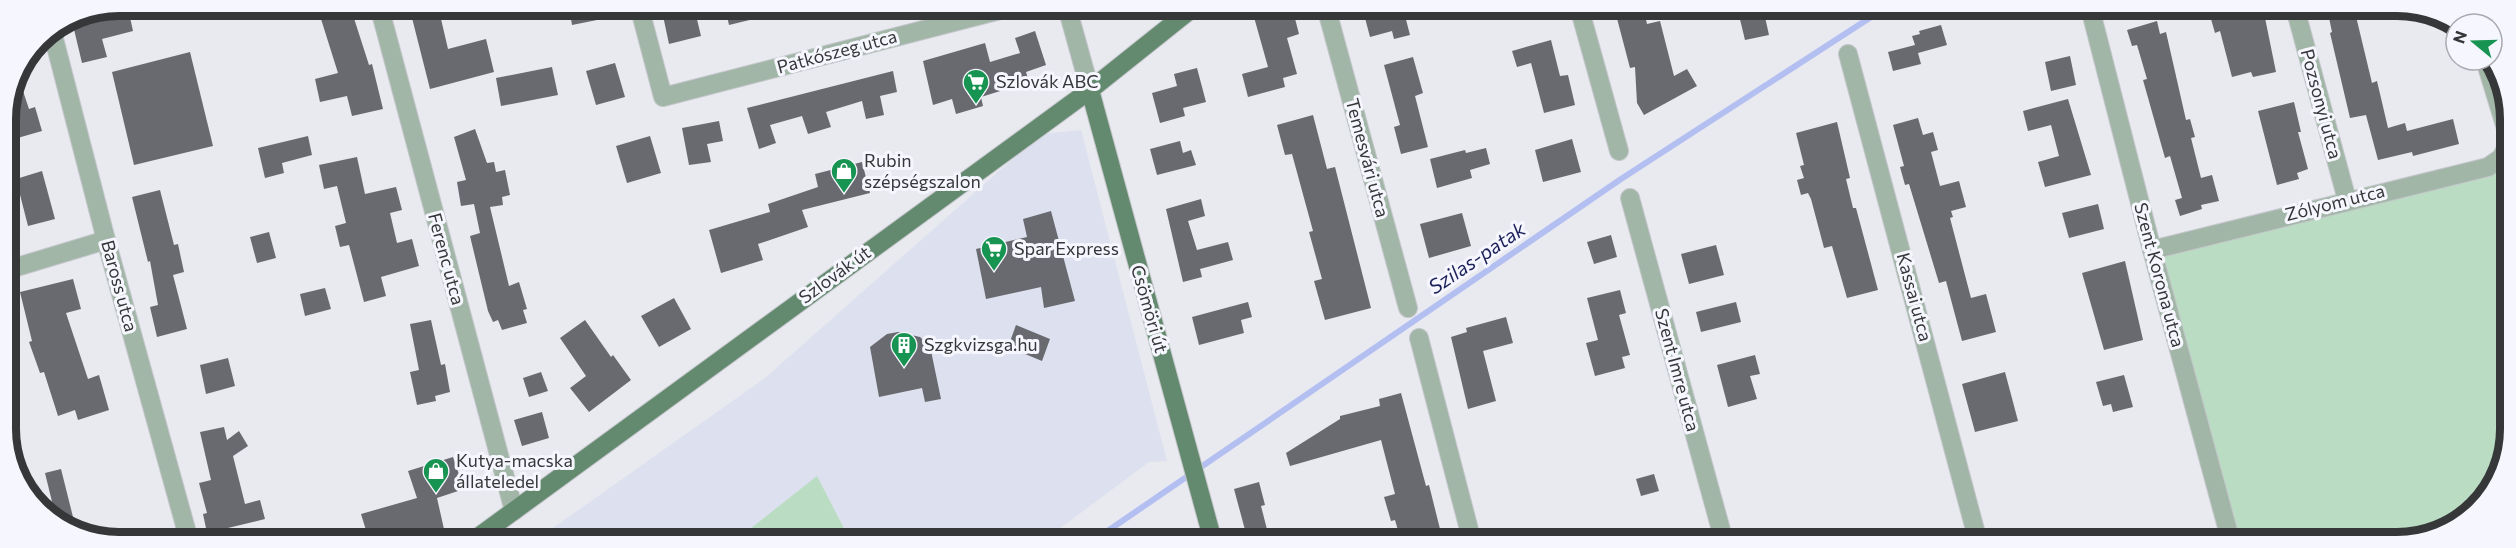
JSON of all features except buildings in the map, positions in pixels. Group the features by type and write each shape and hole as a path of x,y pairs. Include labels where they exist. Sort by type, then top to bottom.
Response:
{"main road":[{"name":"Szlovák út","path":"485,532 1090,90 1183,16"},
{"name":"Csömöri út","path":"1090,90 1211,532"}],"street":[{"name":"Ferenc utca","path":"382,16 513,511"},
{"name":"Patkószeg utca","path":"642,16 663,97 977,16"},
{"name":"Csömöri út","path":"1069,16 1090,90"},
{"name":"Temesvári utca","path":"1328,16 1408,308"},
{"path":"1582,16 1619,151"},
{"name":"Szent Korona utca","path":"2092,16 2228,531"},
{"name":"Pozsonyi utca","path":"2297,16 2347,200"},
{"name":"Baross utca","path":"54,41 106,240 187,532"},
{"name":"Kassai utca","path":"1848,54 1975,531"},
{"path":"2490,76 2498,104"},
{"name":"Zólyom utca","path":"2152,250 2488,167 2500,159"},
{"name":"Szent Imre utca","path":"1630,198 1721,531"},
{"path":"17,267 106,240"},
{"path":"1419,338 1469,531"}],"shaded area":[{"path":"1081,130 1167,461 1149,462 1056,532 846,532 817,477 747,532 548,532 765,378 1041,134"}],"green space":[{"path":"2500,154 2500,428 2498,449 2486,480 2474,496 2454,514 2423,528 2403,531 2228,531 2152,250 2488,167"},
{"path":"817,476 846,532 746,532"}],"waterway":[{"name":"Szilas-patak","path":"1107,532 1621,179 1873,16"}],"place":[{"name":"Szlovák ABC","path":"976,105"},
{"name":"Rubin szépségszalon","path":"844,194"},
{"name":"Spar Express","path":"994,272"},
{"name":"Szgkvizsga.hu","path":"904,368"},
{"name":"Kutya-macska állateledel","path":"436,494"}]}
